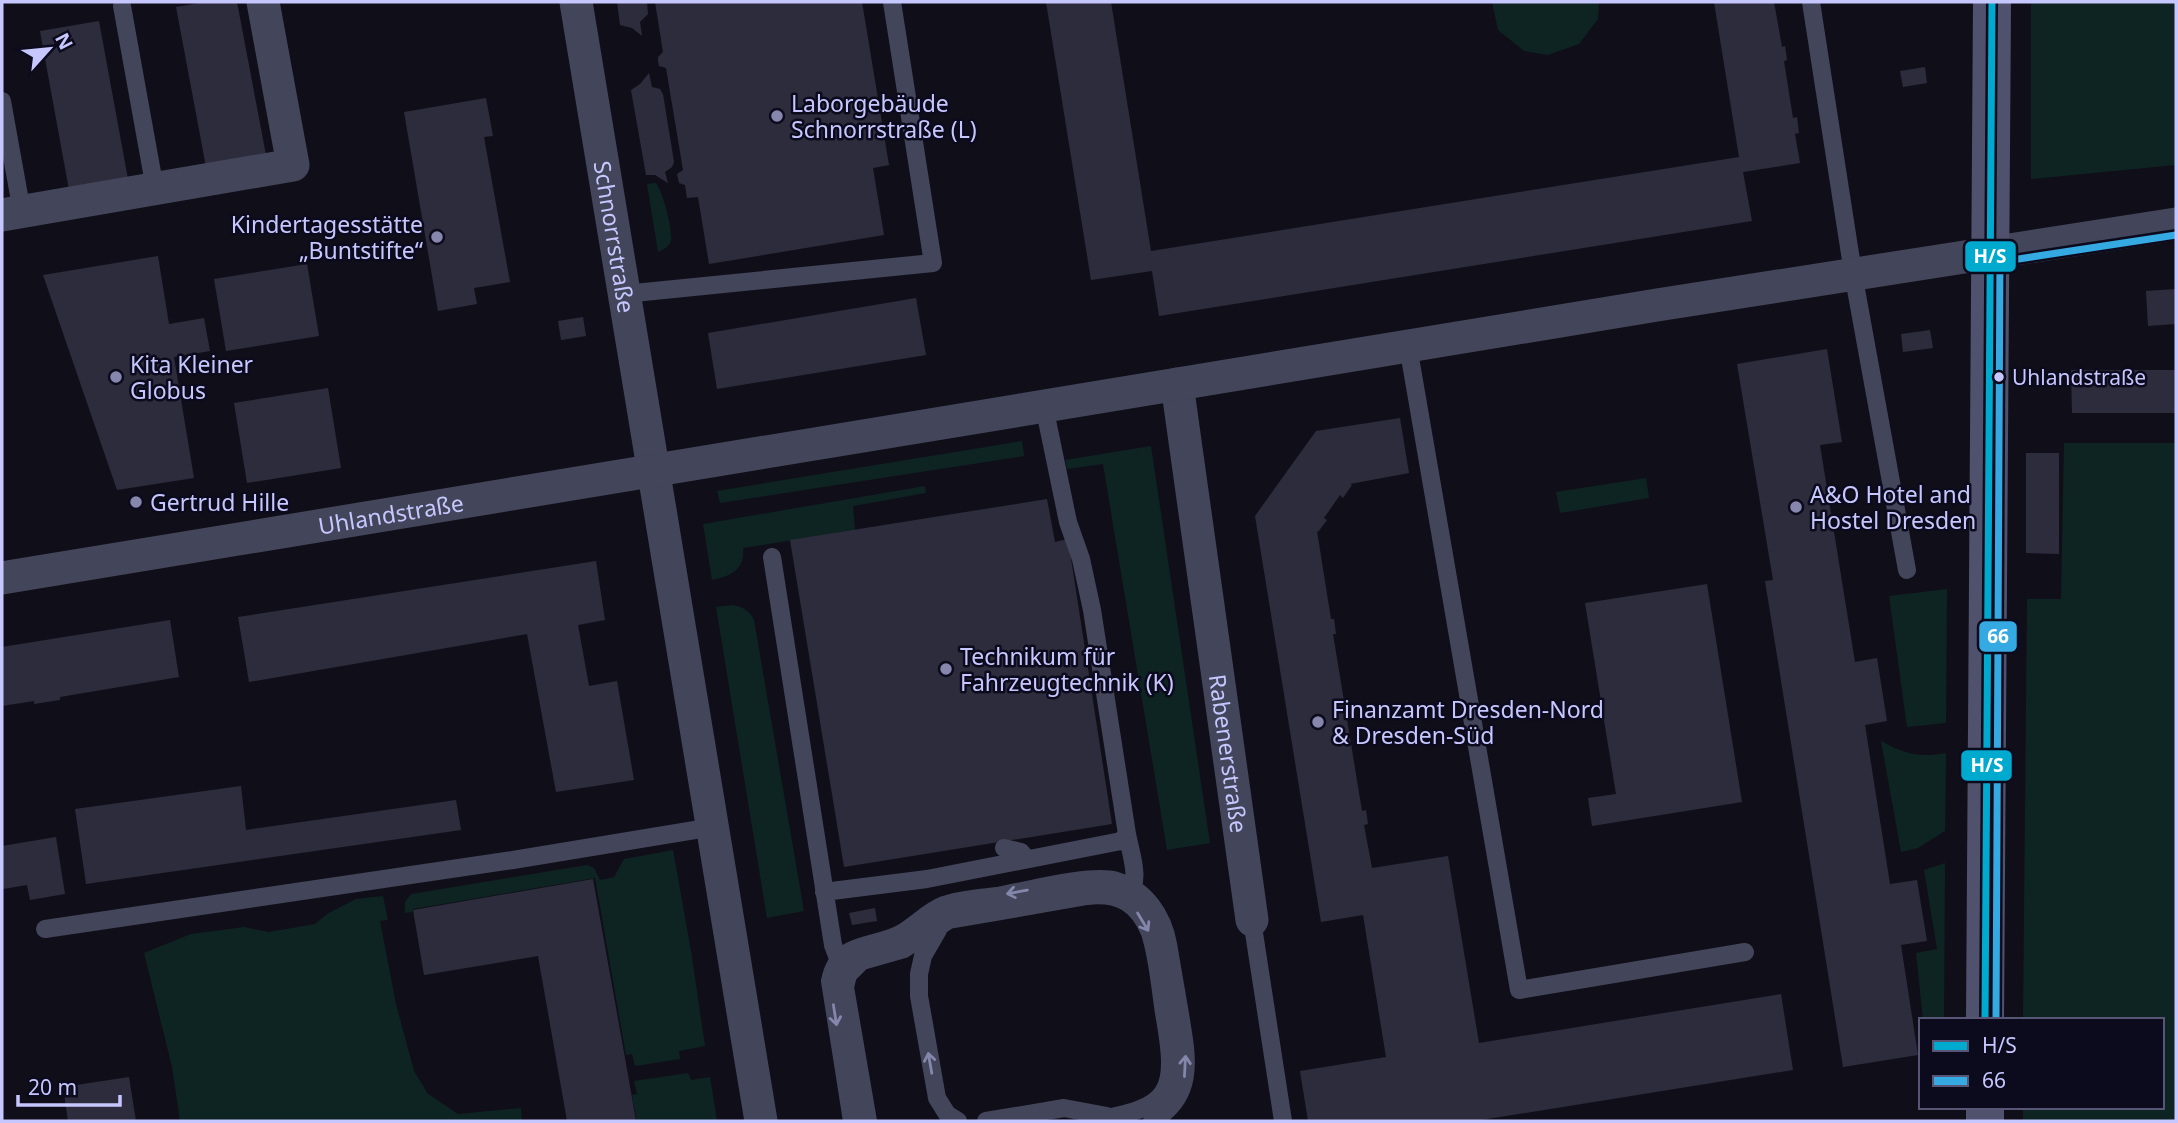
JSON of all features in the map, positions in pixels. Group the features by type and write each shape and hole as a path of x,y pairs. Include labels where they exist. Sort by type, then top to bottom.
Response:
{"main road":[{"path":"1985,1018 1992,2"}],"street":[{"path":"12,213 293,165 263,2"},
{"name":"Schnorrstraße","path":"576,2 761,1121"},
{"name":"Uhlandstraße","path":"2,578 1853,273 2176,224"},
{"name":"Rabenerstraße","path":"1177,384 1252,920"}],"lane":[{"path":"624,294 933,263 892,2"},
{"path":"1811,2 1853,273 1907,570"},
{"path":"122,6 155,189"},
{"path":"2,101 12,213"},
{"path":"1408,346 1519,990 1745,951"},
{"path":"1044,406 1068,522 1081,559 1093,610 1135,876 1130,895 1152,940 1171,1051 1171,1071 1165,1089 1156,1100 1119,1116 1090,1121"},
{"path":"772,558 832,945 839,961"},
{"path":"45,929 513,860 713,827"},
{"path":"824,892 927,879 1121,841 1127,834"},
{"path":"1004,848 1021,852 1027,859"},
{"path":"852,1121 831,995 832,974 839,961 855,948 893,937 947,904 1109,879 1130,895 1152,906 1164,928 1186,1057 1186,1074 1177,1097 1167,1111 1152,1121"},
{"path":"868,1121 846,992 846,979 854,967 862,961 904,949 952,919 1094,895 1130,895"},
{"name":"Rabenerstraße","path":"1252,920 1283,1121"},
{"path":"944,922 923,956 919,974 919,996 937,1098 947,1114 958,1121"},
{"path":"986,1121 1065,1108 1119,1116"}],"green space":[{"path":"1492,2 1599,2 1598,19 1579,44 1548,55 1524,51 1498,30"},
{"path":"2031,2 2176,2 2176,165 2031,179"},
{"path":"656,183 669,219 671,234 669,244 658,252 647,184"},
{"path":"1022,441 1024,456 720,503 717,491"},
{"path":"2064,443 2176,443 2176,1121 2023,1121 2023,1109 2164,1109 2164,1018 2023,1018 2027,599 2061,599"},
{"path":"1151,446 1210,843 1167,850 1103,464 1067,469 1065,460"},
{"path":"1646,478 1649,498 1560,513 1556,492"},
{"path":"925,486 926,493 853,506 855,530 743,548 739,567 712,580 703,524"},
{"path":"1947,589 1946,723 1907,727 1889,596"},
{"path":"732,605 745,610 754,620 804,911 767,918 716,607"},
{"path":"1881,741 1912,754 1946,753 1945,831 1918,848 1901,852"},
{"path":"673,850 705,1046 679,1051 680,1059 635,1066 632,1054 626,1055 595,878 413,909 412,912 405,913 405,902 411,894 587,865 594,868 600,880 614,877 624,859"},
{"path":"1945,863 1944,1018 1923,1018 1916,953 1937,949 1924,870"},
{"path":"383,896 388,920 380,921 396,1004 414,1071 428,1094 458,1114 521,1108 522,1121 180,1121 172,1067 144,953 191,934 244,927 269,932 315,924 327,914 356,899"},
{"path":"688,1073 691,1080 710,1077 717,1121 637,1121 632,1095 637,1094 634,1081"}],"building":[{"path":"205,2 237,2 266,155 206,167 176,7"},
{"path":"617,2 647,2 648,14 640,22 642,36 632,28 620,25"},
{"name":"Laborgebäude Schnorrstraße (L)","path":"655,2 862,2 889,165 873,168 884,235 709,264 698,197 687,198 685,185 679,183 677,174 683,170 666,68 659,66 658,61 663,52"},
{"path":"1046,2 1111,2 1151,251 1739,157 1714,2 1774,2 1782,47 1785,46 1787,60 1784,61 1793,118 1797,117 1799,133 1795,134 1800,163 1743,172 1752,221 1159,316 1152,271 1091,280"},
{"path":"99,21 128,179 69,190 40,31"},
{"path":"1925,67 1927,83 1903,87 1900,71"},
{"path":"649,73 652,87 660,89 663,94 674,162 665,172 668,183 655,175 646,175 631,90"},
{"path":"486,98 493,136 484,137 510,282 474,288 477,304 438,311 404,112"},
{"path":"158,256 169,324 204,318 210,351 174,357 194,478 117,490 43,275"},
{"path":"307,264 319,336 226,351 214,279"},
{"path":"2176,289 2176,324 2148,326 2146,291"},
{"path":"916,298 926,355 717,389 708,333"},
{"path":"583,317 586,336 561,340 558,321"},
{"path":"1930,330 1933,348 1903,352 1901,334"},
{"path":"1827,349 1842,442 1820,445 1855,662 1877,658 1887,721 1865,725 1890,884 1917,880 1927,941 1901,945 1918,1055 1843,1067 1765,581 1773,580 1737,364"},
{"path":"2071,370 2176,370 2176,413 2072,413"},
{"path":"328,388 341,468 247,483 234,403"},
{"name":"Finanzamt Dresden-Nord & Dresden-Süd","path":"1400,418 1409,473 1350,484 1352,485 1343,498 1340,495 1324,518 1327,520 1317,531 1331,619 1334,619 1336,634 1333,634 1362,811 1366,810 1368,824 1364,825 1372,868 1448,856 1479,1043 1781,994 1793,1070 1475,1121 1308,1121 1300,1071 1386,1057 1363,915 1321,922 1255,516 1316,431"},
{"path":"2026,453 2059,453 2059,554 2026,553"},
{"name":"Technikum für Fahrzeugtechnik (K)","path":"1047,499 1055,542 1068,539 1112,824 844,867 790,540"},
{"path":"596,561 605,620 578,625 589,686 617,681 634,780 556,792 527,634 249,682 238,617"},
{"path":"1707,584 1742,802 1592,826 1588,798 1616,794 1585,603"},
{"path":"170,620 179,677 60,697 60,700 2,706 2,647"},
{"path":"241,786 246,830 456,800 461,830 86,884 75,809"},
{"path":"56,837 65,894 30,900 27,885 3,889 2,846"},
{"path":"593,879 636,1121 567,1121 538,956 424,975 413,910"},
{"path":"875,908 877,921 852,925 849,913"},
{"path":"129,1077 136,1121 68,1121 63,1087"}],"transit line":[{"name":"H/S","path":"1985,1018 1992,2"},
{"name":"66","path":"1992,263 2176,235"},
{"name":"66","path":"1996,1018 2000,253"}],"place":[{"name":"Laborgebäude Schnorrstraße (L)","path":"777,116"},
{"name":"Kindertagesstätte „Buntstifte“","path":"437,237"},
{"name":"Kita Kleiner Globus","path":"116,377"},
{"name":"Uhlandstraße","path":"1999,377"},
{"name":"Gertrud Hille","path":"136,502"},
{"name":"A&O Hotel and Hostel Dresden","path":"1796,507"},
{"name":"Technikum für Fahrzeugtechnik (K)","path":"946,669"},
{"name":"Finanzamt Dresden-Nord & Dresden-Süd","path":"1318,722"}]}
